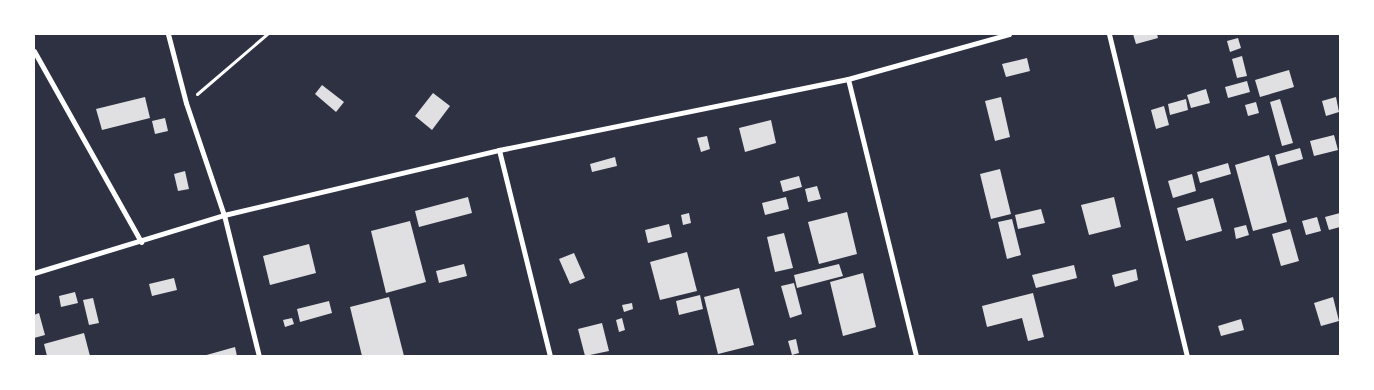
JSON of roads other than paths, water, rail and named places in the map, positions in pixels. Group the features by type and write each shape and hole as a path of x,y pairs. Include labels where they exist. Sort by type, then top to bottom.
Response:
{"street":[{"path":"168,34 186,104 224,214 259,356"},
{"path":"34,273 141,242 224,214 499,150 848,79 1009,34"},
{"path":"1109,34 1187,356"},
{"path":"34,50 141,242"},
{"path":"848,79 916,356"},
{"path":"499,150 550,356"}]}
